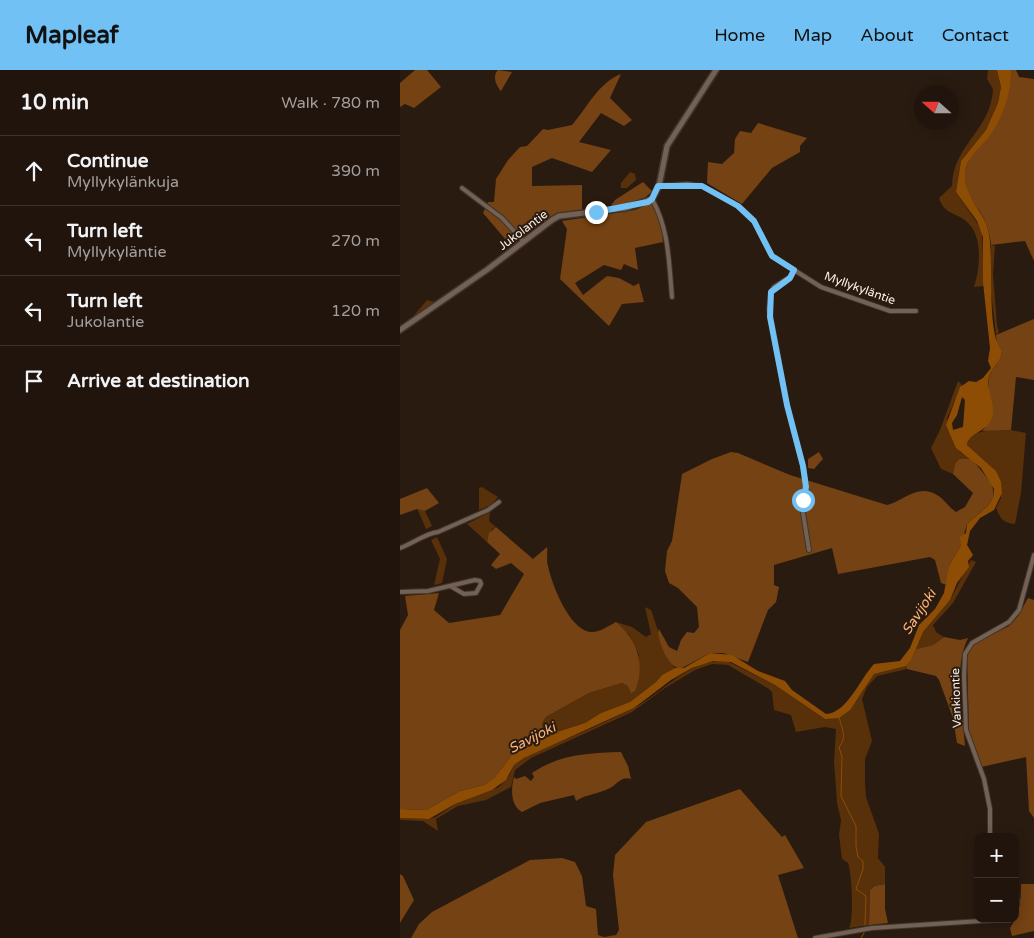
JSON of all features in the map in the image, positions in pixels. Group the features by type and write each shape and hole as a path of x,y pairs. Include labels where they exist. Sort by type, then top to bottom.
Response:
{"street":[{"path":"672,297 665,230 652,199 658,186 666,146 716,70"},
{"name":"Myllykyläntie","path":"658,186 702,186 738,206 754,221 772,256 821,287 883,310 896,312 916,311"},
{"path":"462,188 489,206 523,241"},
{"name":"Jukolantie","path":"400,330 488,269 545,224 560,216 626,208 652,199"},
{"path":"794,270 790,278 771,292 769,309 787,405 803,466 806,487 804,513 809,550"},
{"path":"400,548 416,542 430,533 438,532 488,510 499,502"},
{"name":"Vankiontie","path":"990,833 990,809 986,786 966,730 965,654 972,643 1009,622 1019,610 1034,555"},
{"path":"400,592 452,587 475,580 480,581 481,584 476,593 470,594 452,587"},
{"path":"815,938 872,928 974,921"}],"shaded area":[{"path":"415,70 427,70 441,87 414,108 405,104 400,107 400,83"},
{"path":"498,70 512,72 501,91 495,81 495,75"},
{"path":"988,70 997,70 1001,87 998,103 986,130 961,161 956,192 982,230 984,286 974,287 979,263 976,236 973,229 964,219 944,208 939,198 952,186 954,171 959,159 986,116 991,104 993,89 987,79"},
{"path":"997,70 1011,70 1010,88 1002,115 988,138 970,159 966,168 965,178 969,194 987,225 989,234 992,313 997,342 1002,351 1002,355 992,371 988,382 993,405 990,422 970,438 967,445 996,471 1001,482 1002,493 994,510 980,518 970,531 967,545 973,555 968,561 969,567 957,583 950,600 923,632 911,661 906,666 874,674 850,710 839,718 825,719 775,685 731,662 713,661 692,668 671,680 634,708 524,758 514,765 506,780 492,790 455,804 429,819 400,818 400,809 426,810 460,791 484,785 494,778 512,755 560,731 585,723 601,713 630,702 662,675 675,668 684,668 710,653 732,655 758,671 785,681 792,690 826,714 834,712 847,702 874,664 900,661 910,648 919,625 935,609 944,593 949,566 961,545 960,537 966,533 967,524 988,506 994,496 994,489 981,468 956,448 946,425 960,387 969,381 976,382 983,378 991,368 988,361 990,348 983,282 983,237 977,221 956,192 961,161 986,130 998,103 1001,87","holes":["962,397 965,400 963,427 953,430 952,423 957,415"]},
{"path":"1011,70 1016,70 1019,77 1034,79 1034,261 1025,241 991,245 985,222 964,184 968,164 974,150 1005,99 1010,85"},
{"path":"621,74 610,98 632,120 624,126 601,113 579,142 611,150 592,172 552,158 532,167 532,186 582,185 582,210 550,218 511,246 483,213 488,202 494,202 496,179 508,160 520,147 527,146 543,129 548,130 572,125 593,96 606,83"},
{"path":"758,123 807,138 800,146 800,152 772,168 742,204 707,183 708,162 722,164 734,153 735,139 740,131 751,133"},
{"path":"630,172 635,174 636,180 627,188 621,188 621,183"},
{"path":"643,182 652,191 643,199 633,203 610,207 615,200"},
{"path":"652,202 661,219 663,242 635,248 638,270 624,264 621,270 604,265 575,283 583,295 607,276 619,278 634,286 639,283 644,302 622,304 609,326 560,279 567,229 562,221 635,210"},
{"path":"991,245 995,246 993,274 999,332 996,335 990,283"},
{"path":"427,300 435,302 411,319"},
{"path":"1034,319 1034,380 1016,377 1011,430 982,431 988,424 992,411 988,386 989,378 1002,355 1002,351 997,346 996,335"},
{"path":"958,381 962,385 947,418 960,452 972,459 964,459 955,464 953,474 941,469 931,448 940,430"},
{"path":"992,430 1011,430 1026,433 1021,493 1015,524 1002,519 996,508 1001,498 996,471 967,445 973,435"},
{"path":"731,452 738,453 790,475 887,505 921,491 928,492 938,496 956,512 965,507 973,493 953,474 955,464 959,459 972,459 992,484 994,496 988,506 967,524 961,545 949,566 947,585 941,583 935,560 930,557 838,574 832,548 774,565 774,585 779,587 776,602 768,610 748,662 723,653 710,653 680,669 675,667 668,659 662,649 658,633 659,629 669,647 677,651 681,640 687,632 694,633 699,627 697,607 678,588 669,583 665,571 667,551 672,541 682,474"},
{"path":"819,452 823,459 814,469 808,468 808,459"},
{"path":"482,487 498,497 491,505 479,510 479,488"},
{"path":"427,488 439,503 425,511 417,509 400,515 400,499"},
{"path":"417,508 425,511 432,526 426,529"},
{"path":"490,512 489,521 496,527 492,529 487,542 467,524"},
{"path":"496,527 533,559 547,547 547,563 558,594 569,615 582,629 590,632 597,631 616,622 629,636 638,653 639,662 640,672 635,691 631,693 628,686 622,683 589,693 546,717 542,723 543,729 553,727 560,731 512,755 494,778 484,785 460,791 426,810 400,809 400,630 408,615 405,596 439,593 434,610 449,623 500,615 524,574 511,563 496,569 491,565 500,554 487,542 489,533"},
{"path":"437,537 447,559 442,583 434,585 440,559 431,540"},
{"path":"971,560 976,562 953,603 933,625 936,632 944,637 933,645 916,649 923,632 950,600"},
{"path":"1028,598 1034,600 1034,818 1029,811 1026,757 981,767 969,732 967,655 973,644 1009,626 1018,616"},
{"path":"645,607 651,610 667,657 675,668 662,675 630,702 601,713 585,723 560,731 558,729 543,729 542,723 546,717 589,693 622,683 628,686 639,655 629,635 616,622 632,627 646,637 651,634"},
{"path":"944,637 960,640 968,638 963,650 960,677 965,746 957,743 953,718 939,680 936,676 907,669 906,666 911,661 916,649 933,645"},
{"path":"725,660 775,685 825,719 856,701 874,674 906,666 907,669 877,676 867,687 862,699 872,741 865,759 866,797 879,834 878,858 885,867 885,884 873,886 870,890 869,925 849,928 852,916 851,885 848,863 842,859 839,835 841,820 837,803 834,762 836,729 825,727 796,732 791,715 774,710 772,692 769,689 728,665 712,664 695,670 665,688 632,712 531,758 515,770 511,787 486,800 458,806 436,819 438,831 423,821 400,820 400,818 429,819 436,817 455,804 499,787 509,776 514,765 524,758 632,709 686,672 698,666"},
{"path":"621,752 628,766 631,779 622,779 606,790 576,801 574,795 540,803 522,812 513,801 512,786 514,777 516,779 525,776 531,781 534,777 532,773 564,758 586,754"},
{"path":"740,789 782,837 785,835 804,868 778,875 798,938 411,938 419,924 432,912 530,860 562,858 575,862 582,876 586,906 596,909 598,935 604,937 616,935 619,930 613,875 615,855 646,822"},
{"path":"400,874 403,876 414,900 400,923"},
{"path":"885,884 885,909 888,923 869,925 870,890 874,886"},
{"path":"1021,884 1034,884 1034,931 1012,936 1010,928 1013,923 1019,923"}],"waterway":[{"path":"839,717 843,735 842,743 839,747 842,757 841,796 856,826 858,857 863,861 863,869 856,889 866,896 865,925"},
{"path":"861,938 864,933"}],"route":[{"path":"596,212 626,208 648,202 652,199 658,186 694,184 702,186 745,211 754,221 772,256 777,261 794,270 790,278 771,292 769,309 787,405 803,466 806,487 803,500"}],"water label":[{"name":"Savijoki","path":"919,612"},
{"name":"Savijoki","path":"532,738"}]}
